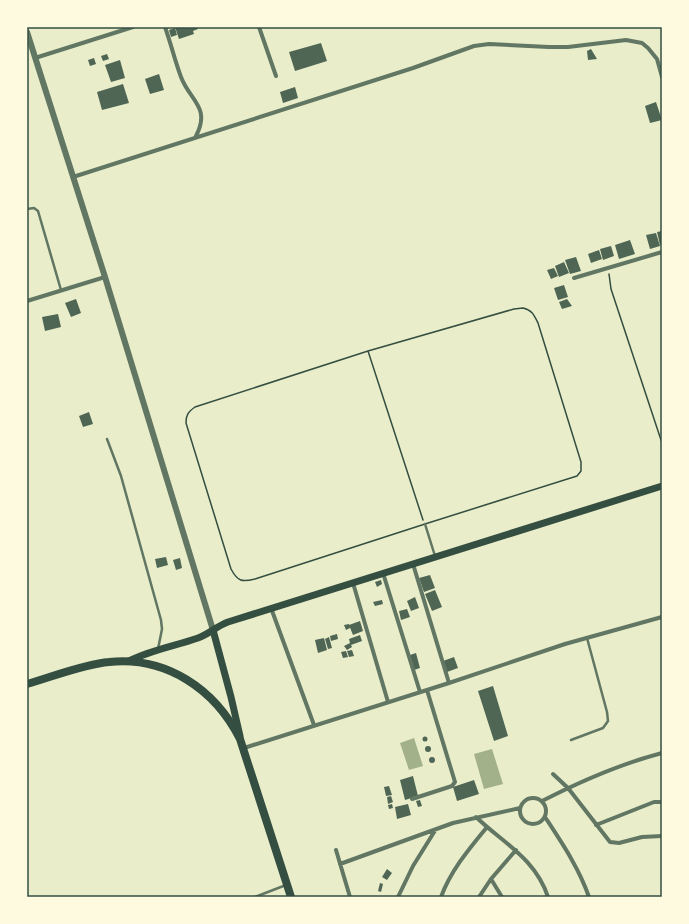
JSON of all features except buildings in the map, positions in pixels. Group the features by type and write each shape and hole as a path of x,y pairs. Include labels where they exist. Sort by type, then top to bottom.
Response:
{"highway":[{"path":"27,684 89,666 109,662 129,661 147,663 163,668 198,686 228,717 240,738 291,897"}],"main road":[{"path":"129,661 158,650 198,638 228,622 662,486"},
{"path":"213,630 231,697 240,738"}],"street":[{"path":"35,58 133,27"},
{"path":"165,27 181,78 199,106 201,121 196,136"},
{"path":"259,27 276,76"},
{"path":"27,32 105,277 213,630"},
{"path":"73,177 196,136 413,68 474,46 489,44 549,48 626,40 642,43 648,48 657,59 662,78"},
{"path":"574,278 662,252"},
{"path":"27,300 105,277"},
{"path":"413,564 449,683"},
{"path":"383,573 420,692"},
{"path":"353,583 388,702"},
{"path":"271,608 314,725"},
{"path":"244,748 587,638 662,617"},
{"path":"412,798 452,786 455,782 427,690"},
{"path":"542,801 593,776 662,753"},
{"path":"553,774 568,788 608,841 612,844 642,837 662,836"},
{"path":"529,798 538,798 542,801 546,808 545,817 539,823 531,824 521,816 520,808 525,800 529,798"},
{"path":"596,825 654,802 662,802"},
{"path":"340,864 436,829 476,817 520,808"},
{"path":"476,817 487,828 516,850 532,867 548,897"},
{"path":"545,817 566,849 584,882 589,897"},
{"path":"441,897 446,884 464,854 487,828"},
{"path":"398,897 413,866 436,829"},
{"path":"336,850 350,897"},
{"path":"479,897 491,879 516,850"},
{"path":"491,879 502,897"}],"lane":[{"path":"27,209 34,208 38,210 62,290"},
{"path":"107,439 121,476 159,615 162,629 158,650"},
{"path":"425,524 435,557"},
{"path":"571,740 603,728 608,720 587,638"},
{"path":"255,897 287,884"}],"path":[{"path":"611,266 609,274 611,289 662,444"},
{"path":"514,309 529,310 534,314 538,323 580,462 581,470 578,476 573,478 425,524 255,579 247,581 240,580 235,576 232,570 186,423 186,416 195,407 368,351 514,309"},
{"path":"368,351 425,524"}],"shaded area":[{"path":"414,738 423,766 409,770 400,743"},
{"path":"492,749 503,784 484,789 474,754"}]}
